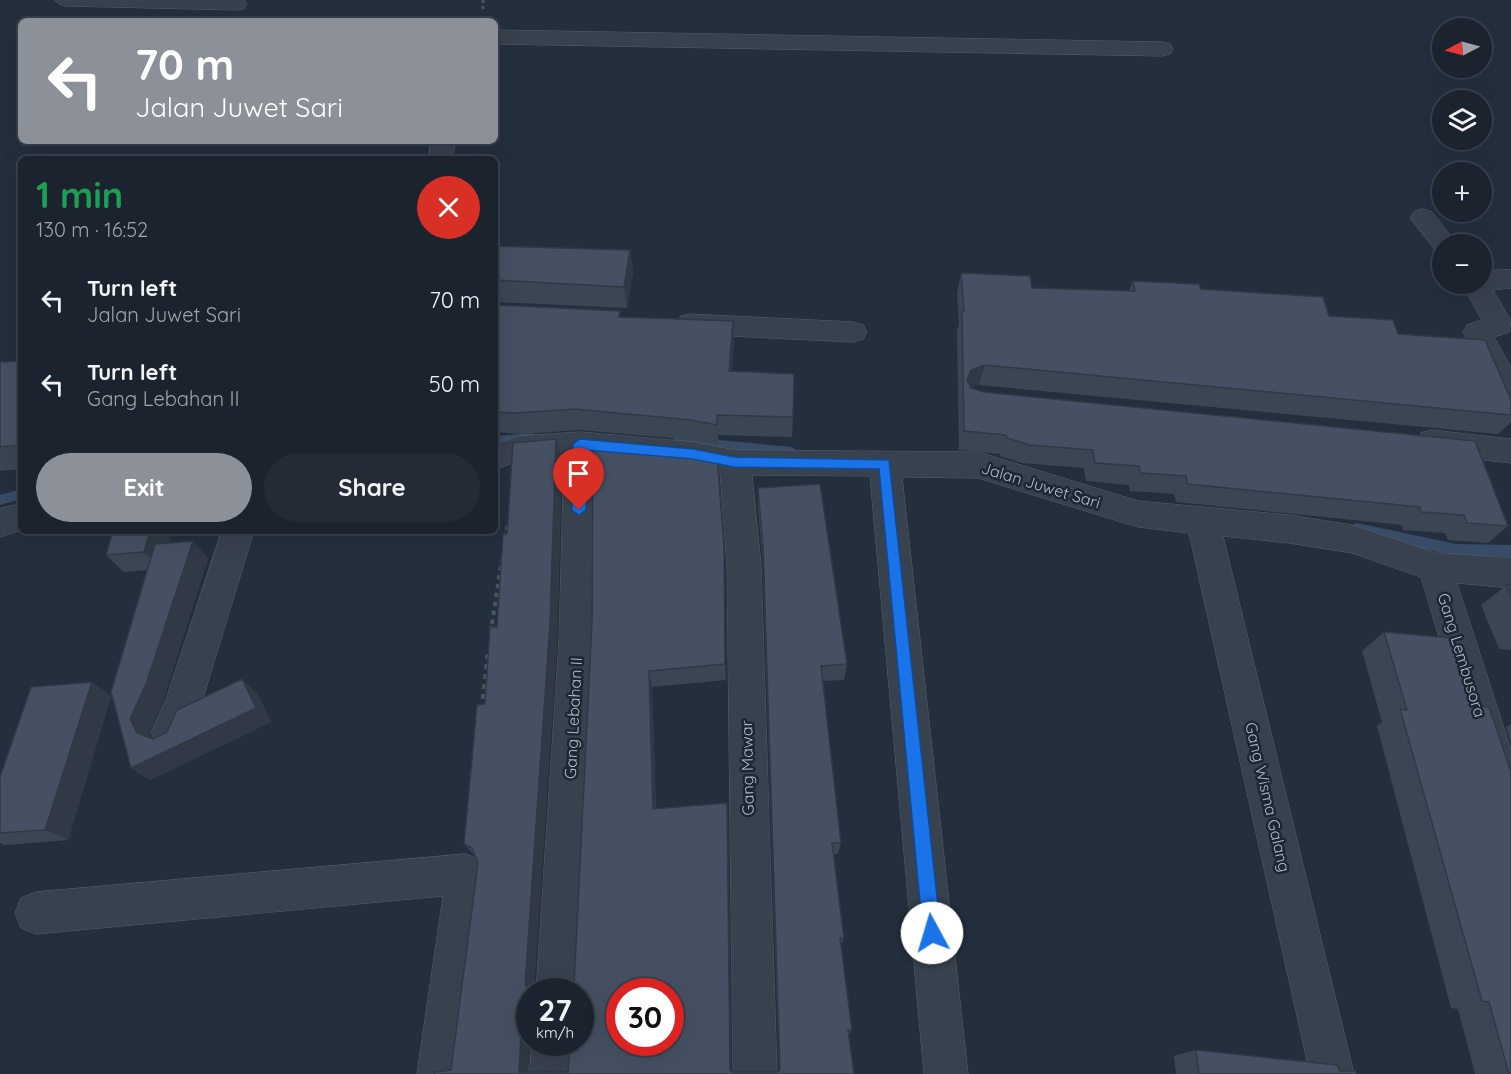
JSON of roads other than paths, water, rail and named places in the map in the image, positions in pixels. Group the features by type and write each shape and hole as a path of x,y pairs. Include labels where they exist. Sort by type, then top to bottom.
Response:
{"street":[{"path":"66,0 236,3"},
{"path":"498,38 1162,49"},
{"path":"1423,218 1436,234"},
{"path":"1492,280 1511,279"},
{"path":"1482,294 1499,325 1477,332 1511,395"},
{"path":"664,322 853,332"},
{"path":"1402,440 1511,451"},
{"name":"Jalan Juwet Sari","path":"498,456 521,448 580,444 693,454 734,462 978,465 1138,514 1289,528 1352,539 1435,567 1511,573"},
{"name":"Gang Lebahan II","path":"558,978 577,640 580,444"},
{"name":"Gang Mawar","path":"734,462 744,565 755,1074"},
{"path":"885,464 946,1074"},
{"path":"0,523 18,519"},
{"name":"Gang Wisma Galang","path":"1203,520 1332,1074"},
{"path":"170,732 184,701 237,534"},
{"name":"Gang Lembusora","path":"1435,567 1511,811"},
{"path":"36,913 466,874 439,1074"},
{"path":"552,1074 553,1056"}],"waterway":[{"path":"498,441 532,438"},
{"path":"677,441 792,452"},
{"path":"0,500 18,495"},
{"path":"1357,529 1456,550 1511,551"}]}
